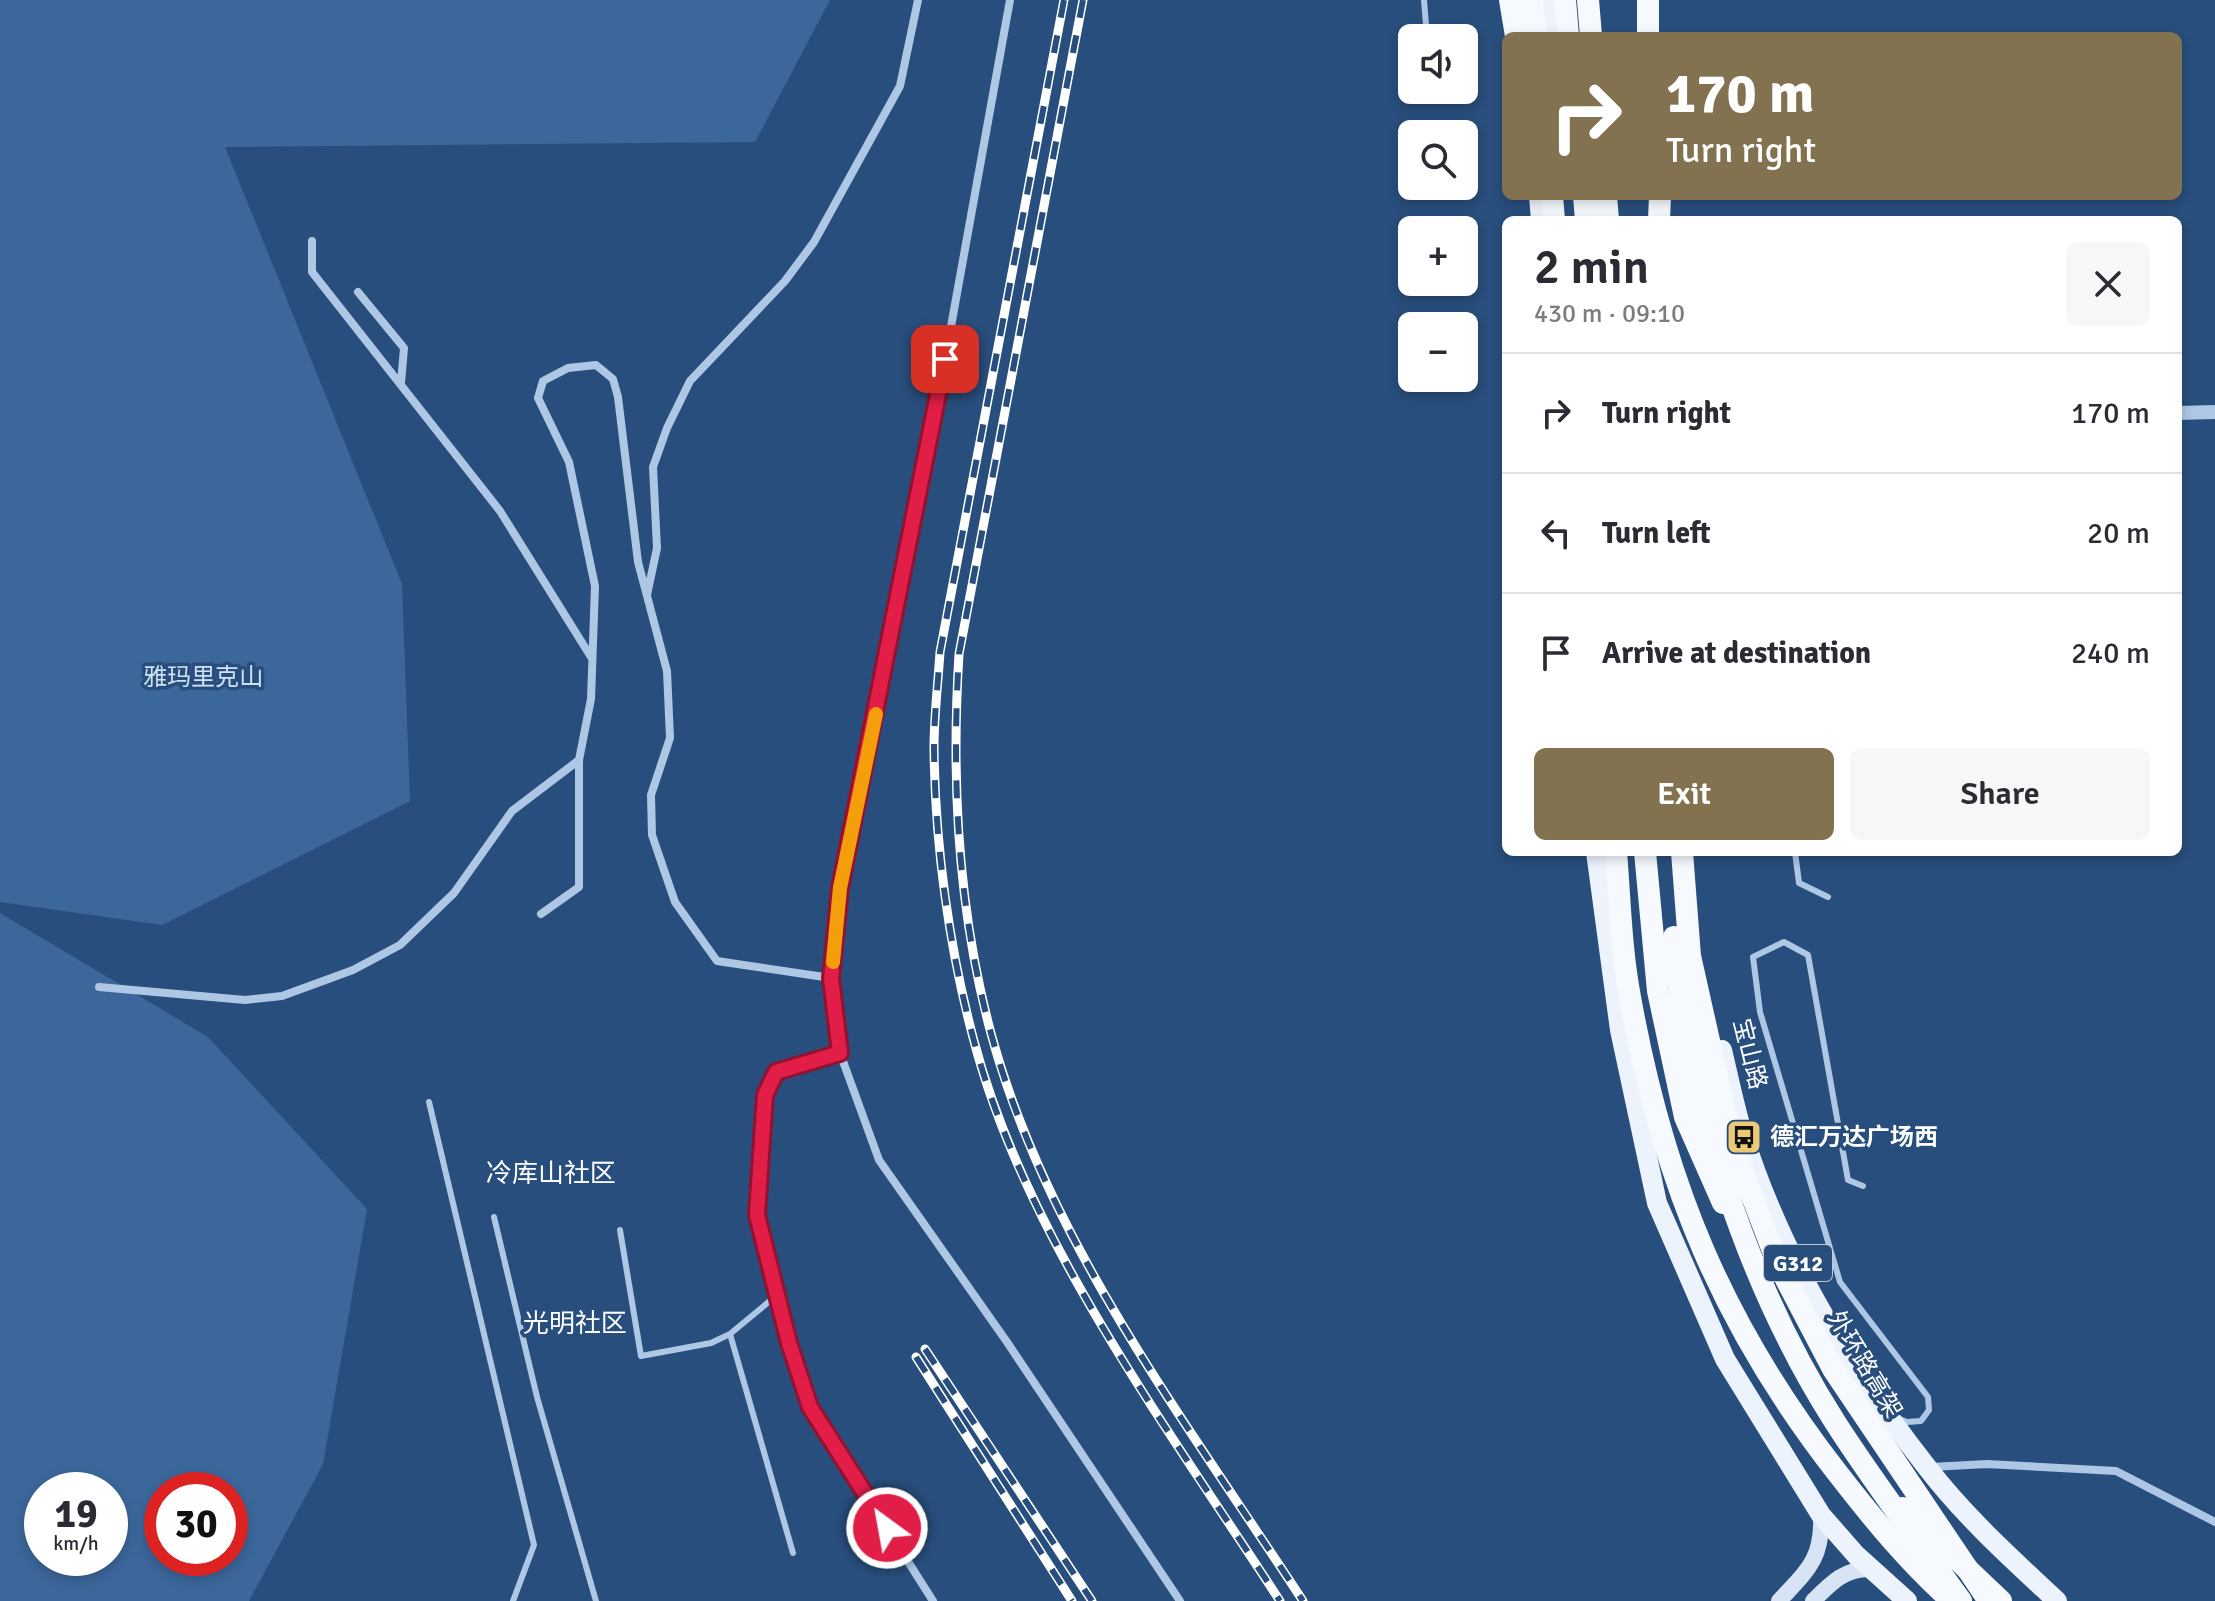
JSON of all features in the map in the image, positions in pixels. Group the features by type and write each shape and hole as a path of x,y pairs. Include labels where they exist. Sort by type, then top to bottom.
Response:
{"highway":[{"path":"1510,0 1515,32"},
{"path":"1532,0 1536,32"},
{"path":"1565,0 1568,32"},
{"path":"1588,0 1591,32"},
{"path":"1648,0 1648,32"},
{"path":"1661,0 1661,32"},
{"path":"1616,856 1630,996 1667,1155 1706,1262 1756,1359 1880,1527 1917,1570 1952,1601"},
{"path":"1645,856 1658,991 1685,1117 1736,1233 1846,1426 1902,1508 2001,1601"},
{"path":"1668,856 1677,977 1713,1149 1762,1288 1834,1421 1961,1601"},
{"name":"外环路高架","path":"1681,856 1690,956 1732,1143 1778,1264 1833,1369 1989,1601"}],"main road":[{"path":"1520,0 1524,32"},
{"path":"1551,0 1555,32"},
{"path":"1597,856 1620,1030 1657,1203 1725,1359 1821,1515 1871,1569 1907,1601"},
{"name":"宝山路","path":"1682,856 1701,966 1744,1137 1757,1173 1815,1299 1926,1467 2006,1553 2057,1601"},
{"path":"1779,1601 1818,1557 1821,1515"},
{"path":"1813,1601 1835,1580 1854,1568 1871,1569"}],"street":[{"path":"646,600 657,548 653,467 667,428 690,381 785,281 814,242 900,86 918,0"},
{"path":"1010,0 918,509 840,888 831,978 840,1053 879,1160 1007,1342 1180,1601"},
{"path":"312,241 312,272 500,511 592,659"},
{"path":"358,292 404,348 401,383"},
{"path":"541,914 579,887 579,760 591,699 595,586 569,462 538,398 543,381 568,368 596,365 613,379 646,600 667,671 670,738 651,795 652,835 675,902 717,961 831,978"},
{"path":"2182,413 2215,412"},
{"path":"99,987 245,1000 282,996 353,970 400,945 454,893 512,811 579,760"},
{"path":"840,1053 776,1072 765,1095 757,1215 810,1407 933,1601"},
{"path":"1926,1467 1987,1464 2116,1471 2215,1522"}],"lane":[{"path":"1424,0 1426,24"},
{"path":"1796,856 1799,883 1828,897"},
{"path":"1863,1186 1848,1180 1808,955 1784,942 1753,957 1760,1012 1840,1282 1928,1397 1929,1410 1921,1421 1907,1422 1890,1415"},
{"path":"429,1102 534,1545 513,1601"},
{"path":"494,1217 537,1397 596,1601"},
{"path":"620,1230 641,1356 711,1343 730,1334 777,1295"},
{"path":"730,1334 793,1553"}],"green space":[{"name":"雅玛里克山","path":"0,0 830,0 755,142 225,147 402,584 410,801 162,925 0,902"},
{"path":"0,913 208,1037 367,1209 323,1464 249,1601 0,1601"}],"railway":[{"path":"1064,0 940,652 934,748 937,822 945,896 957,970 974,1041 998,1115 1028,1188 1105,1332 1280,1601"},
{"path":"1083,0 959,654 957,799 971,943 992,1037 1017,1113 1048,1187 1125,1330 1303,1601"},
{"path":"925,1349 1092,1601"},
{"path":"916,1357 1072,1601"}],"slow traffic":[{"path":"833,962 840,888 876,714"}],"place":[{"name":"德汇万达广场西","path":"1744,1137"}],"district":[{"name":"冷库山社区","path":"551,1173"},
{"name":"光明社区","path":"575,1323"}],"route":[{"path":"887,1528 810,1407 789,1343 757,1215 765,1095 776,1072 840,1053 831,978 840,888 918,509 945,359"}]}
